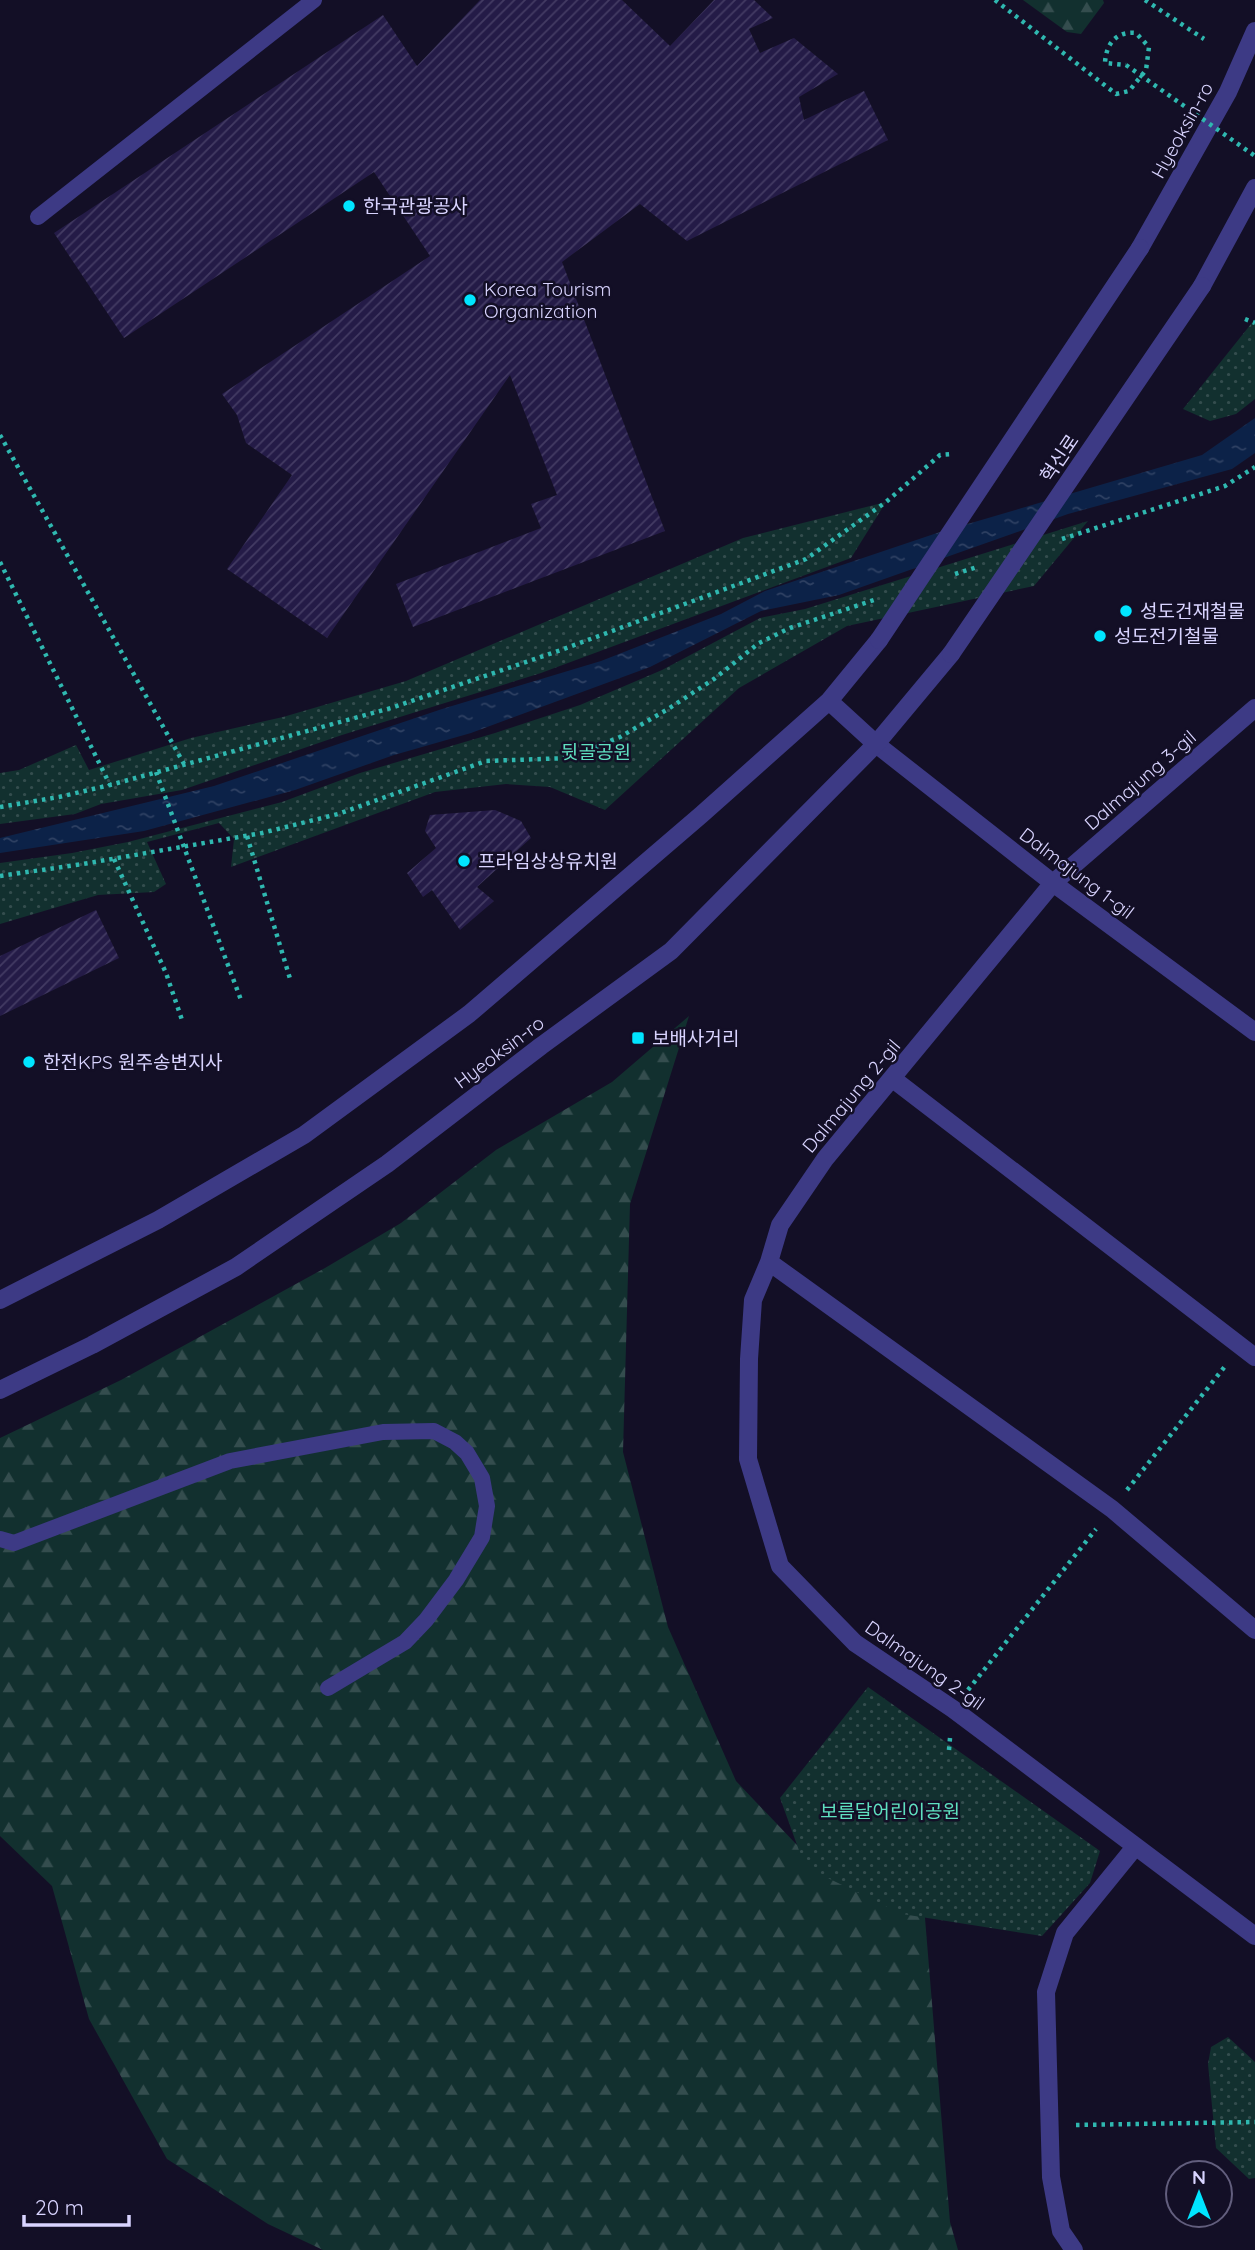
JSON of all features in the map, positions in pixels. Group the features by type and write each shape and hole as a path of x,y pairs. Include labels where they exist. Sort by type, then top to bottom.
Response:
{"street":[{"name":"Hyeoksin-ro","path":"829,701 880,640 1140,248 1228,92 1255,31"},
{"name":"혁신로","path":"951,654 1202,286 1255,188"},
{"name":"Hyeoksin-ro","path":"0,1390 92,1345 236,1266 387,1164 671,951 876,744 951,654"},
{"name":"Dalmajung 1-gil","path":"829,701 876,744 1053,883 1255,1032"},
{"path":"0,1300 158,1220 304,1135 469,1014 701,816 829,701"},
{"name":"Dalmajung 3-gil","path":"1053,883 1255,708"},
{"name":"Dalmajung 2-gil","path":"1053,883 824,1159 780,1225 769,1262 753,1300 749,1359 748,1459 780,1566 855,1643 953,1709 1255,1936"},
{"path":"892,1079 1255,1357"},
{"path":"769,1262 1112,1509 1255,1630"},
{"path":"1074,2250 1061,2231 1051,2177 1046,1992 1065,1933 1135,1847"}],"lane":[{"path":"38,217 314,0"},
{"path":"0,1539 14,1543 230,1461 383,1432 435,1431 455,1442 467,1453 481,1478 487,1506 481,1537 456,1580 426,1620 405,1642 328,1688"}],"path":[{"path":"995,0 1116,94 1129,91 1140,81 1146,70 1149,47 1136,33 1126,32 1109,43 1105,51 1105,63 1126,65 1137,73 1147,80 1158,88 1191,110 1255,156"},
{"path":"1145,0 1204,39"},
{"path":"1245,319 1255,323"},
{"path":"0,435 184,765"},
{"path":"0,807 110,785 391,708 561,650 806,559 886,502 940,455 953,454"},
{"path":"1054,542 1225,486 1255,467"},
{"path":"0,562 110,785"},
{"path":"948,576 988,563"},
{"path":"0,876 247,836 338,814 486,761 569,758 620,737 668,709 714,679 759,643 790,628 882,598"},
{"path":"156,772 241,1000"},
{"path":"247,836 291,982"},
{"path":"114,859 166,973 182,1020"},
{"path":"1051,2126 1255,2122"}],"green space":[{"path":"1023,0 1103,0 1104,3 1081,34 1067,32"},
{"path":"1255,319 1255,399 1236,414 1210,421 1183,409"},
{"path":"886,502 851,558 541,673 342,735 182,790 101,804 75,814 0,824 0,773 19,770 76,745 89,770 191,738 283,717 406,681 743,538"},
{"name":"뒷골공원","path":"1088,521 1034,586 847,626 739,688 605,810 550,787 506,784 435,792 231,867 234,839 219,823 147,842 166,884 154,892 98,895 0,924 0,863 128,842 282,802 360,773 580,705 662,670 760,618 805,609"},
{"path":"689,1016 630,1204 623,1452 668,1627 736,1781 797,1845 924,1906 950,2222 958,2250 323,2250 268,2224 167,2159 89,2019 52,1886 0,1836 0,1438 121,1380 401,1223 496,1150 612,1082"},
{"name":"보름달어린이공원","path":"868,1687 1100,1851 1090,1883 1042,1936 902,1914 805,1867 780,1798"},
{"path":"1228,2037 1255,2062 1255,2178 1249,2179 1234,2165 1234,2159 1228,2159 1216,2148 1208,2064 1211,2047"}],"water":[{"path":"1255,418 1255,453 1232,469 1068,514 839,595 761,611 650,667 471,733 394,755 295,790 144,831 0,853 0,838 214,786 442,709 601,661 721,614 765,591 937,533 1202,455"}],"building":[{"name":"Korea Tourism Organization","path":"480,0 622,0 670,46 714,0 754,0 773,18 749,29 760,53 794,38 838,74 799,97 804,120 864,91 888,140 687,241 640,204 562,262 665,531 413,627 396,584 541,528 531,504 557,495 510,375 327,638 227,569 292,475 246,443 237,415 222,394 430,256 374,172 124,338 54,233 383,15 417,66"},
{"name":"프라임상상유치원","path":"495,810 521,821 531,838 477,887 494,901 460,930 432,890 423,897 407,873 436,848 425,831 430,815"},
{"path":"96,910 119,958 0,1016 0,956"}],"place":[{"name":"한국관광공사","path":"349,206"},
{"name":"Korea Tourism Organization","path":"470,300"},
{"name":"성도건재철물","path":"1126,611"},
{"name":"성도전기철물","path":"1100,636"},
{"name":"프라임상상유치원","path":"464,861"},
{"name":"보배사거리","path":"638,1038"},
{"name":"한전KPS 원주송변지사","path":"29,1062"}]}
